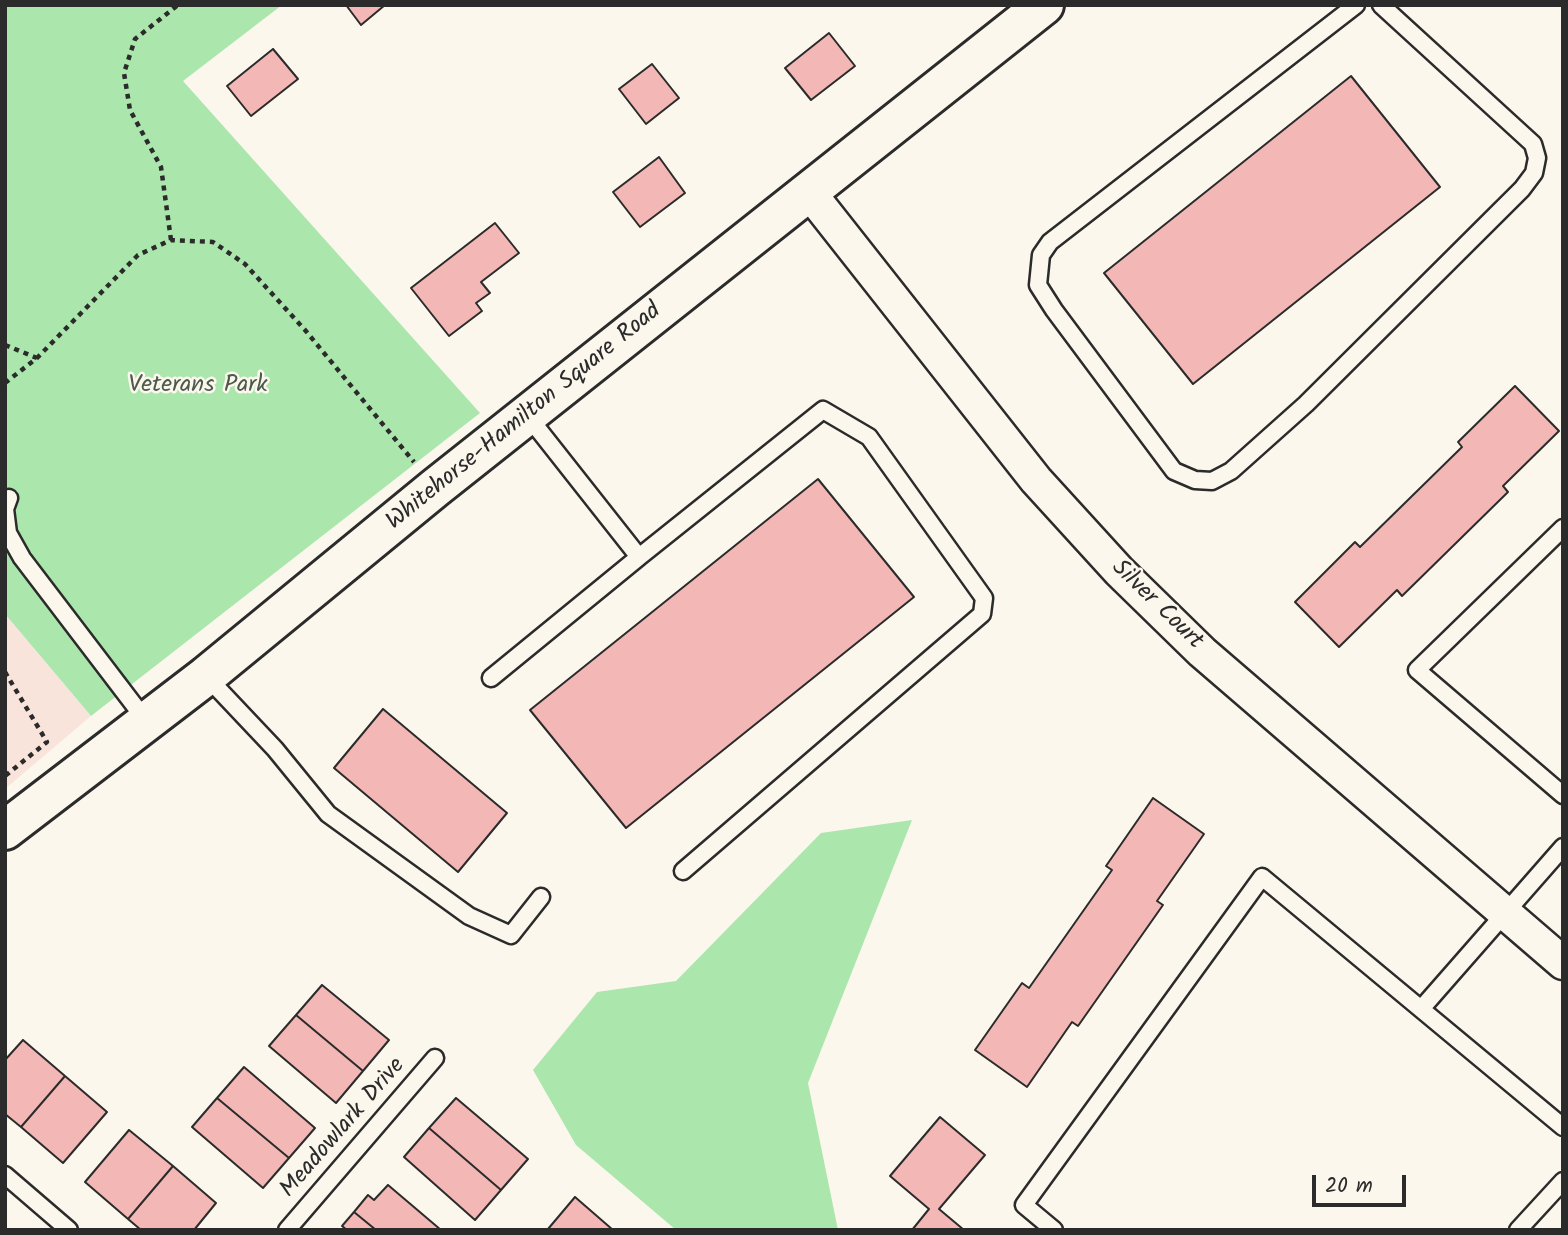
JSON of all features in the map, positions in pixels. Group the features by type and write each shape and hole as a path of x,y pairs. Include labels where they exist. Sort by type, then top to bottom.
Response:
{"street":[{"name":"Whitehorse-Hamilton Square Road","path":"5,830 206,676 435,488 1044,5"},
{"name":"Silver Court","path":"809,192 1035,480 1119,571 1202,652 1563,963"}],"lane":[{"path":"1356,5 1050,242 1041,255 1038,285 1054,310 1174,471 1195,480 1212,481 1231,471 1306,404 1522,189 1534,173 1537,158 1533,144 1381,5"},
{"path":"491,678 823,410 869,437 984,598 982,614 683,871"},
{"path":"527,415 639,557"},
{"path":"9,498 5,509 8,533 22,558 148,722"},
{"path":"1563,528 1417,670 1563,795"},
{"path":"206,676 275,749 328,814 469,916 511,934 541,897"},
{"path":"1421,1009 1563,847"},
{"path":"1054,1230 1024,1205 1262,877 1563,1127"},
{"name":"Meadowlark Drive","path":"287,1230 435,1058"},
{"path":"5,1175 69,1230"},
{"path":"1517,1230 1563,1181"}],"path":[{"path":"171,240 161,167 130,110 124,73 135,39 178,5"},
{"path":"5,383 37,358 138,256 171,240 213,242 245,264 305,330 435,488"},
{"path":"5,345 37,358"},
{"path":"5,672 47,742 5,776"}],"shaded area":[{"path":"5,614 91,716 5,789"}],"green space":[{"name":"Veterans Park","path":"5,5 282,5 183,81 480,413 91,716 5,614"},
{"path":"912,820 808,1083 838,1230 676,1230 576,1145 533,1070 597,992 676,981 821,833"}],"building":[{"path":"346,5 385,5 361,25"},
{"path":"829,33 855,66 811,100 785,68"},
{"path":"273,49 298,79 251,116 227,86"},
{"path":"652,64 679,98 646,124 619,89"},
{"path":"1351,76 1440,187 1193,384 1104,273"},
{"path":"659,157 685,193 640,227 613,192"},
{"path":"495,223 519,253 481,282 490,293 476,303 482,311 449,336 411,288"},
{"path":"1515,386 1559,431 1503,486 1508,492 1402,596 1397,590 1339,647 1295,602 1355,542 1360,547 1462,447 1458,442"},
{"path":"818,479 914,597 626,828 530,710"},
{"path":"383,709 507,813 458,872 334,768"},
{"path":"1153,798 1204,834 1157,901 1163,905 1078,1026 1072,1022 1027,1087 975,1050 1022,983 1029,988 1112,870 1106,866"},
{"path":"322,985 389,1040 363,1071 296,1015"},
{"path":"296,1015 363,1071 336,1103 269,1046"},
{"path":"23,1040 65,1076 21,1127 5,1114 5,1060"},
{"path":"244,1067 315,1128 289,1158 217,1098"},
{"path":"65,1076 107,1112 63,1163 21,1127"},
{"path":"217,1098 289,1158 263,1188 192,1127"},
{"path":"456,1098 528,1159 501,1190 429,1128"},
{"path":"940,1117 985,1155 939,1209 964,1230 912,1230 929,1209 890,1176"},
{"path":"429,1128 501,1190 475,1220 404,1157"},
{"path":"129,1130 173,1166 128,1219 85,1182"},
{"path":"173,1166 216,1203 194,1230 141,1230 128,1219"},
{"path":"388,1185 441,1230 376,1230 354,1212 368,1195 374,1200"},
{"path":"575,1197 613,1230 548,1229"},
{"path":"354,1212 376,1230 347,1230 342,1226"}]}
